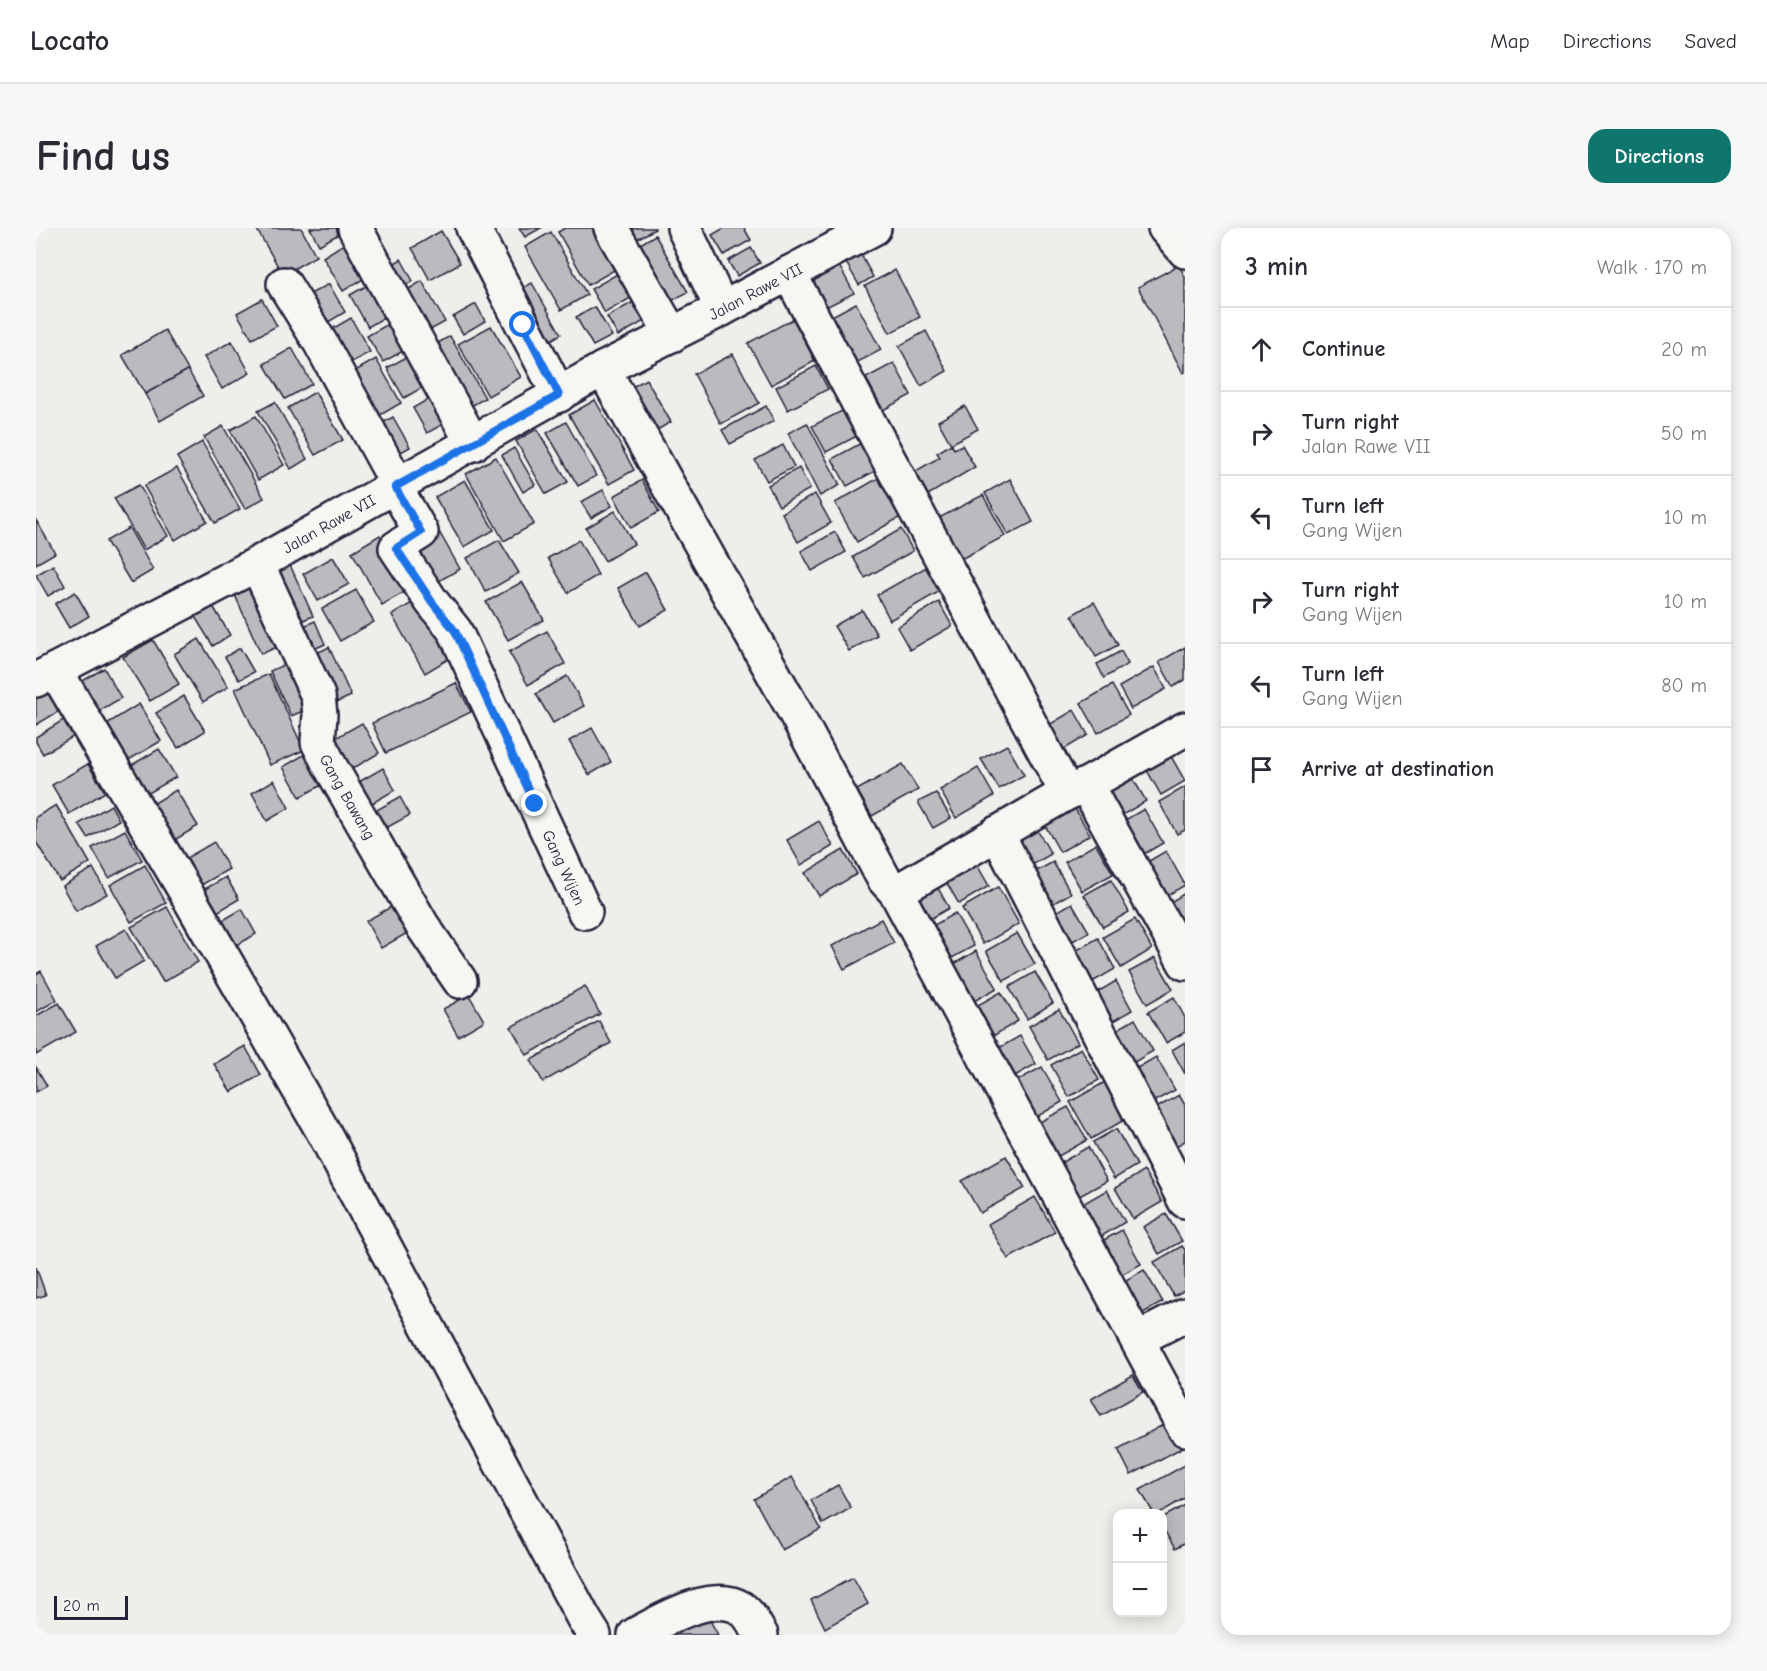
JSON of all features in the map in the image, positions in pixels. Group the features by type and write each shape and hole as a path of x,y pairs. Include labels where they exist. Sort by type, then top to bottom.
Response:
{"street":[{"path":"355,228 473,444"},
{"path":"473,228 559,395"},
{"path":"611,228 672,335"},
{"path":"684,228 722,309"},
{"path":"1165,228 1185,251"},
{"name":"Jalan Rawe VII","path":"46,675 257,564 603,369 789,273 855,232"},
{"path":"789,273 1077,789 1185,963"},
{"path":"284,284 320,342 396,486"},
{"path":"603,369 796,714 884,879 896,892 1185,1429"},
{"name":"Gang Wijen","path":"396,486 421,532 396,548 432,602 455,631 585,912"},
{"name":"Gang Bawang","path":"257,564 318,696 320,715 318,742 422,925 460,981"},
{"path":"46,675 184,889 324,1133 594,1635"},
{"path":"896,892 1184,731"},
{"path":"997,834 1185,1202"},
{"path":"1138,1339 1185,1315"},
{"path":"634,1635 686,1609 726,1603 744,1610 761,1635"}],"building":[{"path":"256,228 301,228 316,256 283,275"},
{"path":"310,228 347,228 348,229 319,245"},
{"path":"519,228 541,228 525,237"},
{"path":"565,228 602,228 623,265 588,285 558,232"},
{"path":"616,228 655,228 655,229 626,245"},
{"path":"724,228 744,228 751,240 724,255 712,235"},
{"path":"441,231 460,263 430,280 412,248"},
{"path":"551,232 587,295 561,310 525,247"},
{"path":"655,235 688,292 664,305 632,249"},
{"path":"350,240 370,275 343,291 323,257"},
{"path":"751,248 760,263 737,276 728,261"},
{"path":"859,251 873,277 859,285 844,259"},
{"path":"401,259 413,281 399,289 387,268"},
{"path":"837,262 854,293 818,311 802,281"},
{"path":"1179,265 1185,277 1185,372 1183,373 1138,287"},
{"path":"626,269 639,293 605,313 591,289"},
{"path":"895,270 920,317 890,333 865,286"},
{"path":"375,281 393,312 368,327 350,295"},
{"path":"422,281 445,322 421,335 399,295"},
{"path":"532,283 561,334 541,346 512,294"},
{"path":"329,284 345,312 315,330 299,300"},
{"path":"642,297 653,316 618,336 607,317"},
{"path":"262,299 277,326 252,339 237,313"},
{"path":"856,303 881,350 854,364 830,317"},
{"path":"476,304 485,321 463,334 453,317"},
{"path":"595,307 612,336 593,346 576,317"},
{"path":"351,318 370,352 339,369 320,336"},
{"path":"399,318 414,345 383,362 367,336"},
{"path":"793,319 815,361 771,385 748,343"},
{"path":"491,326 521,377 488,396 458,344"},
{"path":"165,330 188,370 145,394 122,355"},
{"path":"926,331 947,371 921,386 899,346"},
{"path":"450,336 485,398 461,412 426,350"},
{"path":"232,341 250,373 222,389 204,357"},
{"path":"292,348 312,384 285,399 264,364"},
{"path":"415,352 432,382 404,398 387,368"},
{"path":"733,354 759,403 721,424 694,374"},
{"path":"376,359 401,403 370,421 345,377"},
{"path":"894,363 911,395 883,410 866,378"},
{"path":"816,366 828,389 788,410 776,387"},
{"path":"188,370 203,396 160,421 145,394"},
{"path":"646,379 671,422 652,433 627,390"},
{"path":"315,392 343,440 315,455 288,408"},
{"path":"432,397 447,422 427,433 413,408"},
{"path":"595,400 634,470 609,484 569,415"},
{"path":"275,402 307,459 291,469 258,411"},
{"path":"766,406 774,421 730,444 722,430"},
{"path":"965,406 978,429 951,444 938,421"},
{"path":"844,410 857,436 826,452 812,426"},
{"path":"256,416 284,465 258,480 230,430"},
{"path":"393,417 410,447 392,457 375,427"},
{"path":"566,422 596,476 578,486 547,433"},
{"path":"807,423 840,485 820,496 788,433"},
{"path":"223,426 264,498 245,509 204,437"},
{"path":"537,429 568,482 546,494 516,441"},
{"path":"865,441 879,469 847,486 832,459"},
{"path":"202,442 240,509 215,523 177,457"},
{"path":"951,444 954,449 962,445 975,467 918,501 904,478 940,457 937,453"},
{"path":"783,445 794,467 767,481 755,460"},
{"path":"514,448 535,485 523,492 502,455"},
{"path":"496,457 534,524 504,541 466,474"},
{"path":"177,468 207,521 175,540 144,486"},
{"path":"799,468 810,489 779,506 768,485"},
{"path":"889,472 911,511 857,542 835,503"},
{"path":"1010,479 1033,522 1008,535 985,493"},
{"path":"465,480 494,530 464,547 435,497"},
{"path":"642,480 659,512 631,528 614,496"},
{"path":"139,485 168,536 144,550 114,498"},
{"path":"603,490 612,506 591,518 581,502"},
{"path":"815,494 831,523 798,542 782,513"},
{"path":"983,495 1005,536 959,560 937,519"},
{"path":"615,511 634,544 605,561 586,528"},
{"path":"36,520 55,553 36,564"},
{"path":"129,528 153,570 131,583 106,541"},
{"path":"437,528 460,569 430,586 406,545"},
{"path":"901,529 913,551 865,578 853,557"},
{"path":"835,532 846,552 812,571 801,551"},
{"path":"380,535 410,589 382,605 352,552"},
{"path":"499,540 519,573 486,592 467,558"},
{"path":"579,540 598,575 568,593 548,558"},
{"path":"333,557 349,584 318,601 303,574"},
{"path":"53,565 65,586 48,596 36,575"},
{"path":"290,565 313,616 291,625 269,574"},
{"path":"928,566 942,590 890,620 877,595"},
{"path":"646,572 668,610 640,626 618,588"},
{"path":"522,582 544,620 508,640 486,602"},
{"path":"260,583 286,643 261,654 235,595"},
{"path":"356,590 374,622 340,641 322,609"},
{"path":"75,592 89,616 69,628 55,604"},
{"path":"422,597 455,655 425,673 392,615"},
{"path":"210,601 230,635 213,646 192,612"},
{"path":"939,602 952,626 910,650 897,627"},
{"path":"1094,602 1118,645 1096,657 1072,615"},
{"path":"862,610 877,635 849,651 834,626"},
{"path":"315,621 325,644 305,653 295,630"},
{"path":"547,631 565,664 528,685 509,652"},
{"path":"199,639 228,687 203,702 174,654"},
{"path":"153,640 179,684 150,701 123,657"},
{"path":"329,647 351,696 333,704 311,656"},
{"path":"1185,647 1185,680 1173,687 1159,662"},
{"path":"240,648 254,672 239,680 225,657"},
{"path":"1121,651 1128,664 1104,678 1097,664"},
{"path":"294,660 315,706 291,716 270,671"},
{"path":"1154,667 1166,689 1131,709 1119,687"},
{"path":"104,668 121,698 99,711 81,682"},
{"path":"269,674 304,750 270,765 235,689"},
{"path":"567,676 584,706 553,723 536,694"},
{"path":"456,683 471,712 386,753 372,723"},
{"path":"1112,685 1129,715 1098,733 1081,703"},
{"path":"49,689 61,710 36,725 36,697"},
{"path":"184,696 205,731 178,748 156,713"},
{"path":"139,704 161,741 127,761 105,725"},
{"path":"1074,710 1088,735 1063,750 1049,725"},
{"path":"68,717 78,734 43,754 36,742 36,737"},
{"path":"362,723 379,753 342,775 325,744"},
{"path":"592,728 611,762 589,775 569,741"},
{"path":"1164,744 1185,781 1161,795 1140,758"},
{"path":"1007,745 1024,775 999,789 981,759"},
{"path":"159,749 176,777 147,794 130,766"},
{"path":"314,749 331,780 300,797 283,767"},
{"path":"88,764 105,792 69,814 52,785"},
{"path":"903,764 918,790 872,816 857,790"},
{"path":"383,768 395,790 362,809 350,787"},
{"path":"978,768 994,796 956,818 940,790"},
{"path":"1128,770 1146,801 1119,817 1101,786"},
{"path":"274,780 289,808 267,821 252,793"},
{"path":"1185,787 1185,830 1177,834 1159,802"},
{"path":"176,790 198,826 168,844 146,808"},
{"path":"936,793 951,818 933,828 918,802"},
{"path":"400,797 410,815 375,834 366,816"},
{"path":"1072,803 1090,835 1060,852 1042,820"},
{"path":"56,805 90,863 60,881 36,842 36,817"},
{"path":"111,805 119,820 88,838 79,824"},
{"path":"1144,809 1163,843 1139,857 1120,823"},
{"path":"819,821 833,846 801,865 787,840"},
{"path":"1032,821 1051,854 1020,872 1001,839"},
{"path":"125,830 142,860 109,878 92,848"},
{"path":"214,842 229,869 191,891 176,864"},
{"path":"1096,844 1113,874 1082,891 1065,862"},
{"path":"843,850 857,874 819,896 805,873"},
{"path":"1166,851 1185,885 1161,899 1142,865"},
{"path":"972,856 989,886 959,904 941,873"},
{"path":"1053,862 1071,893 1042,910 1024,878"},
{"path":"145,865 166,903 131,922 110,885"},
{"path":"93,868 107,894 76,911 62,886"},
{"path":"226,877 239,899 209,917 196,894"},
{"path":"933,879 949,908 925,922 909,893"},
{"path":"1111,880 1129,912 1103,927 1084,895"},
{"path":"998,887 1019,924 983,944 962,908"},
{"path":"1185,893 1185,933 1164,906"},
{"path":"1072,903 1089,932 1062,947 1046,918"},
{"path":"396,904 411,931 381,948 366,921"},
{"path":"167,907 198,962 163,982 131,927"},
{"path":"242,909 256,934 227,951 213,926"},
{"path":"955,913 974,946 950,959 931,927"},
{"path":"881,919 894,943 844,969 832,946"},
{"path":"1135,919 1152,949 1121,968 1103,937"},
{"path":"126,929 144,961 115,978 96,946"},
{"path":"1017,933 1035,964 1004,981 986,951"},
{"path":"1098,938 1115,969 1082,988 1065,957"},
{"path":"976,951 997,988 967,1005 947,968"},
{"path":"1155,958 1173,989 1147,1004 1129,972"},
{"path":"41,971 57,1000 36,1012 36,974"},
{"path":"1035,972 1053,1003 1027,1019 1009,987"},
{"path":"1116,981 1132,1010 1103,1027 1086,999"},
{"path":"585,986 600,1014 527,1055 511,1027"},
{"path":"1001,992 1018,1021 988,1039 971,1009"},
{"path":"469,995 484,1021 458,1036 443,1009"},
{"path":"1174,997 1185,1018 1185,1032 1166,1043 1148,1012"},
{"path":"59,1003 76,1032 36,1055 36,1016"},
{"path":"1059,1009 1078,1043 1048,1060 1029,1026"},
{"path":"1135,1019 1153,1051 1126,1067 1108,1035"},
{"path":"599,1021 611,1043 543,1082 531,1060"},
{"path":"1020,1036 1036,1064 1006,1081 990,1053"},
{"path":"1185,1042 1185,1074 1172,1050"},
{"path":"245,1046 261,1075 231,1092 214,1064"},
{"path":"1081,1048 1099,1080 1069,1097 1051,1065"},
{"path":"1156,1057 1175,1090 1144,1107 1125,1075"},
{"path":"36,1067 47,1086 36,1092"},
{"path":"1042,1067 1062,1102 1033,1119 1013,1083"},
{"path":"1105,1082 1126,1119 1091,1139 1070,1102"},
{"path":"1179,1095 1185,1105 1185,1141 1167,1151 1146,1114"},
{"path":"1068,1107 1087,1140 1055,1158 1036,1124"},
{"path":"1116,1129 1137,1165 1114,1179 1093,1142"},
{"path":"1088,1147 1107,1181 1076,1198 1057,1165"},
{"path":"1006,1156 1025,1188 980,1213 962,1181"},
{"path":"1144,1171 1162,1202 1133,1219 1115,1188"},
{"path":"1107,1190 1125,1222 1097,1239 1079,1206"},
{"path":"1035,1197 1055,1232 1008,1259 988,1224"},
{"path":"1166,1214 1182,1241 1159,1254 1143,1227"},
{"path":"1122,1230 1141,1264 1119,1276 1100,1242"},
{"path":"1182,1246 1185,1250 1185,1290 1174,1296 1154,1262"},
{"path":"36,1267 46,1295 36,1298"},
{"path":"1144,1270 1163,1302 1136,1317 1117,1285"},
{"path":"1133,1375 1143,1392 1101,1416 1091,1399"},
{"path":"1176,1418 1185,1434 1185,1446 1131,1475 1118,1449"},
{"path":"1185,1465 1185,1498 1166,1509 1151,1509 1140,1490"},
{"path":"792,1477 821,1529 782,1550 754,1499"},
{"path":"838,1485 851,1508 823,1524 811,1500"},
{"path":"1185,1505 1185,1543 1175,1549 1167,1535 1167,1515"},
{"path":"853,1577 868,1604 825,1628 811,1600"},
{"path":"706,1613 718,1635 666,1635"}],"route":[{"path":"523,325 559,395 395,487 421,532 396,548 432,602 455,631 535,804"}]}
